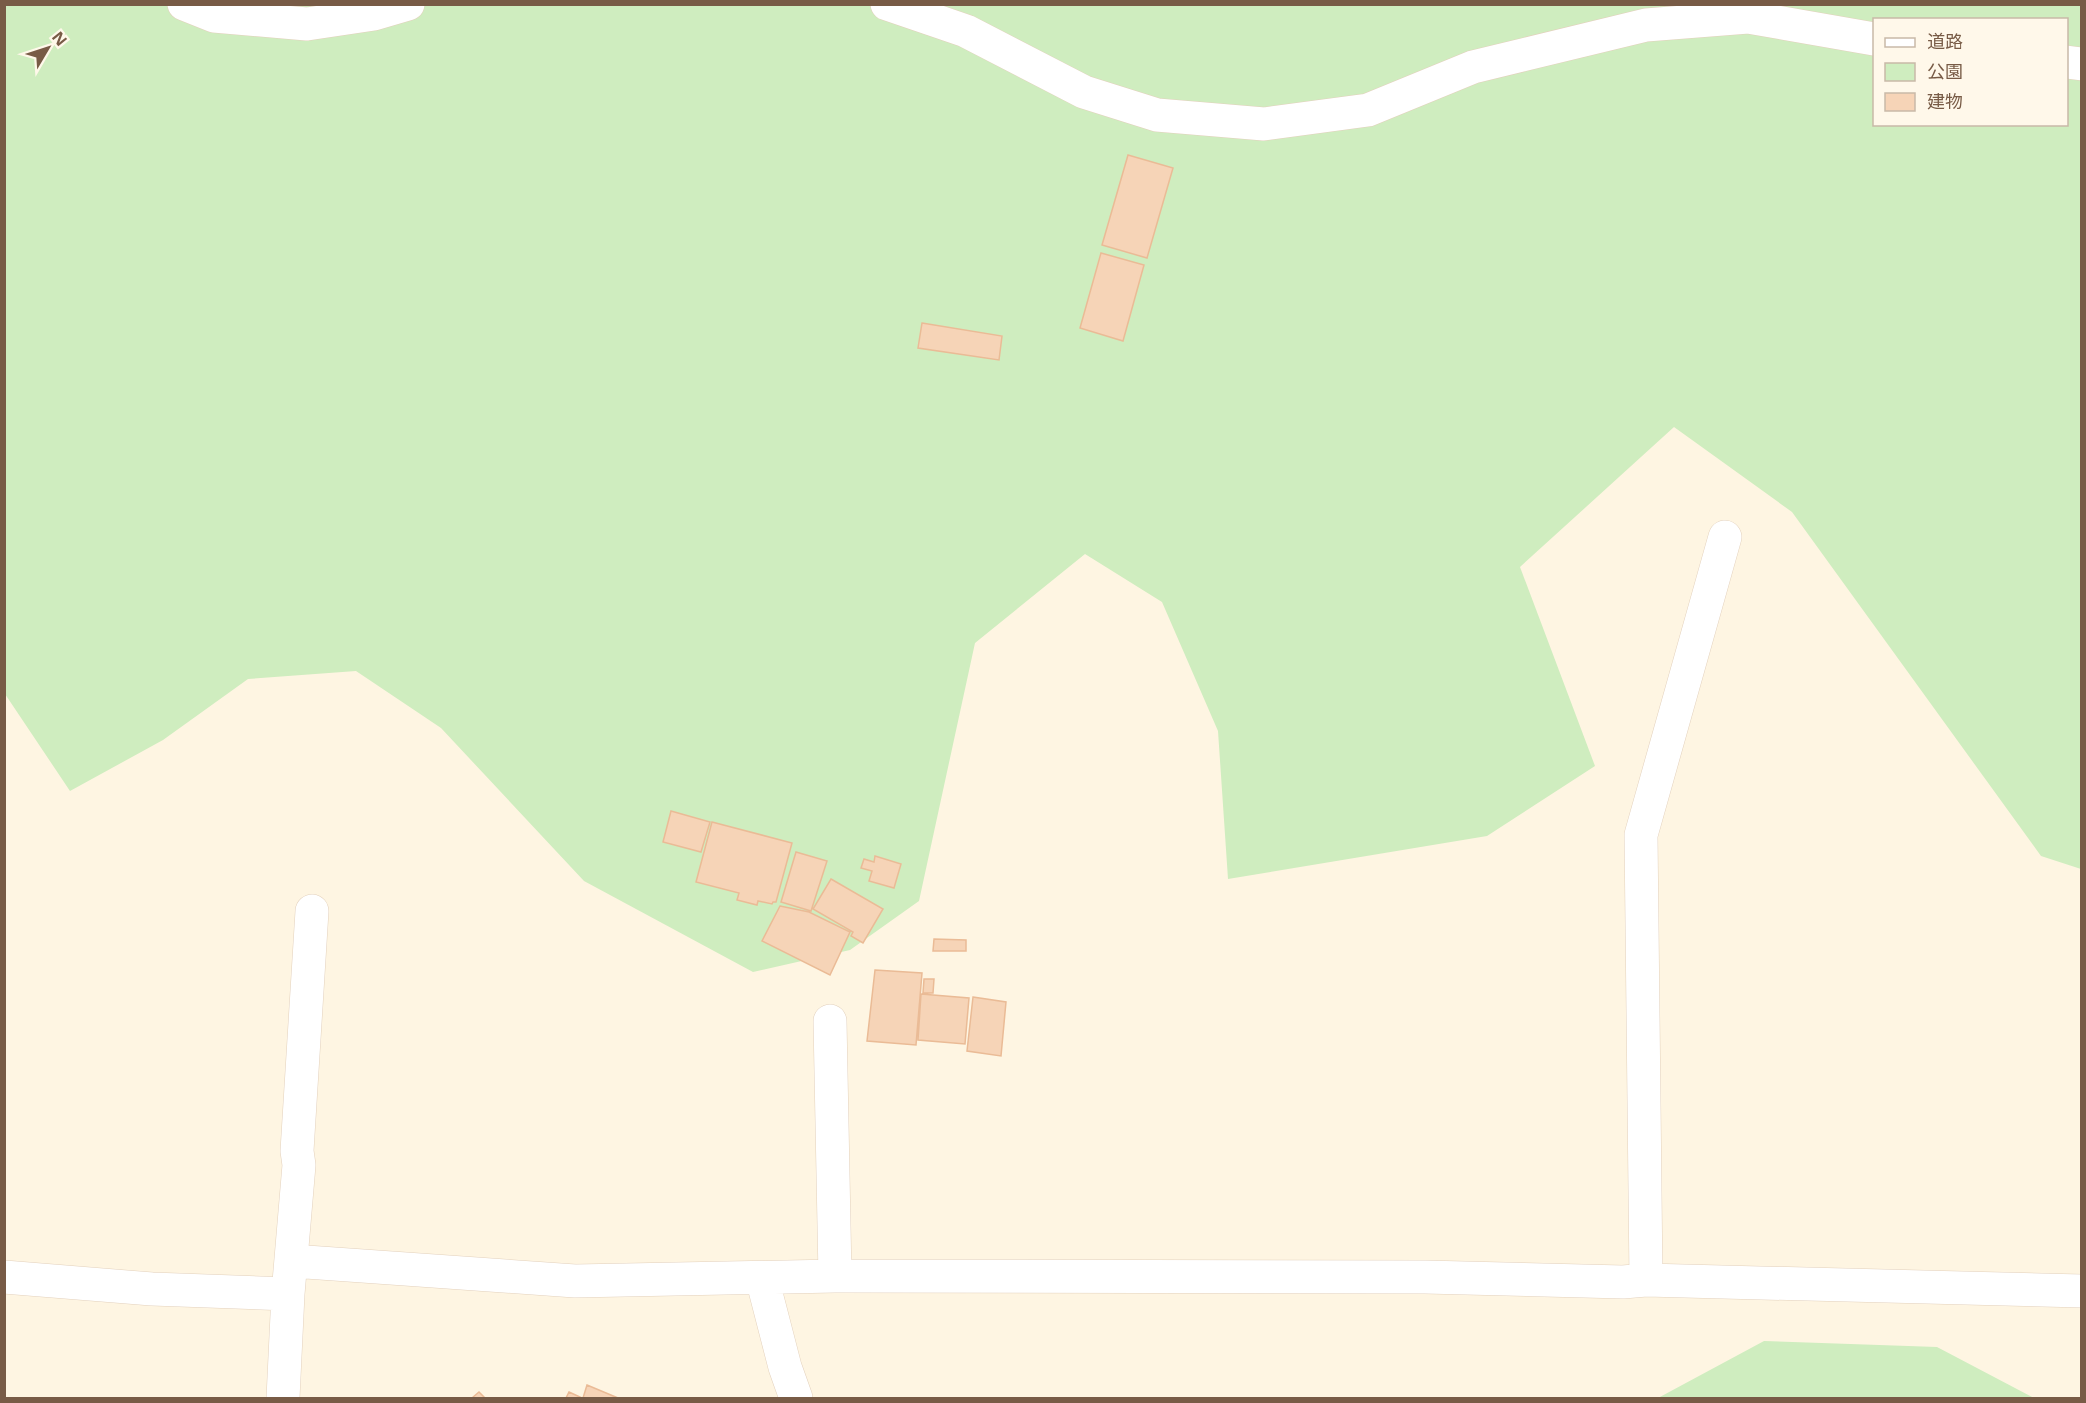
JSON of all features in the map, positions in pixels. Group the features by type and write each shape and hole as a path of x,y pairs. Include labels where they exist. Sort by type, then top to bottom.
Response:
{"street":[{"path":"184,4 214,16 307,24 374,14 408,4"},
{"path":"887,4 966,31 1084,92 1157,115 1264,124 1368,110 1473,67 1646,25 1748,17 1873,39"},
{"path":"1646,1280 1641,835 1725,537"},
{"path":"283,1398 288,1294 299,1165 297,1151 312,911"},
{"path":"830,1021 835,1276"},
{"path":"292,1261 575,1281 835,1276 1425,1277 2082,1291"},
{"path":"4,1277 152,1289 288,1294"},
{"path":"762,1278 784,1366 796,1398"}],"green space":[{"path":"4,5 2081,5 2081,869 2041,856 1792,512 1674,427 1520,567 1595,766 1487,836 1228,879 1218,731 1162,602 1085,554 975,643 919,901 850,950 753,972 584,881 441,728 356,671 248,679 163,740 70,791 5,694"},
{"path":"1764,1341 1937,1347 2034,1398 1658,1398"}],"building":[{"path":"1128,155 1173,168 1147,258 1102,245"},
{"path":"1101,253 1144,265 1123,341 1080,328"},
{"path":"922,323 1002,336 999,360 918,348"},
{"path":"671,811 710,822 701,852 663,842"},
{"path":"712,822 792,843 776,902 772,904 758,901 757,905 737,900 739,893 696,882"},
{"path":"796,852 827,861 811,911 781,902"},
{"path":"875,856 901,864 894,888 869,881 872,871 861,868 864,859 874,862"},
{"path":"831,879 883,909 863,943 851,936 853,932 813,909"},
{"path":"780,906 809,912 850,932 830,975 762,941"},
{"path":"934,939 966,940 966,951 933,951"},
{"path":"875,970 922,973 916,1045 867,1041"},
{"path":"924,979 934,979 933,993 923,993"},
{"path":"921,994 969,998 965,1044 918,1040"},
{"path":"973,997 1006,1002 1001,1056 967,1051"},
{"path":"587,1385 618,1398 583,1398"},
{"path":"479,1392 485,1398 472,1398"},
{"path":"569,1392 582,1398 566,1398"}]}
